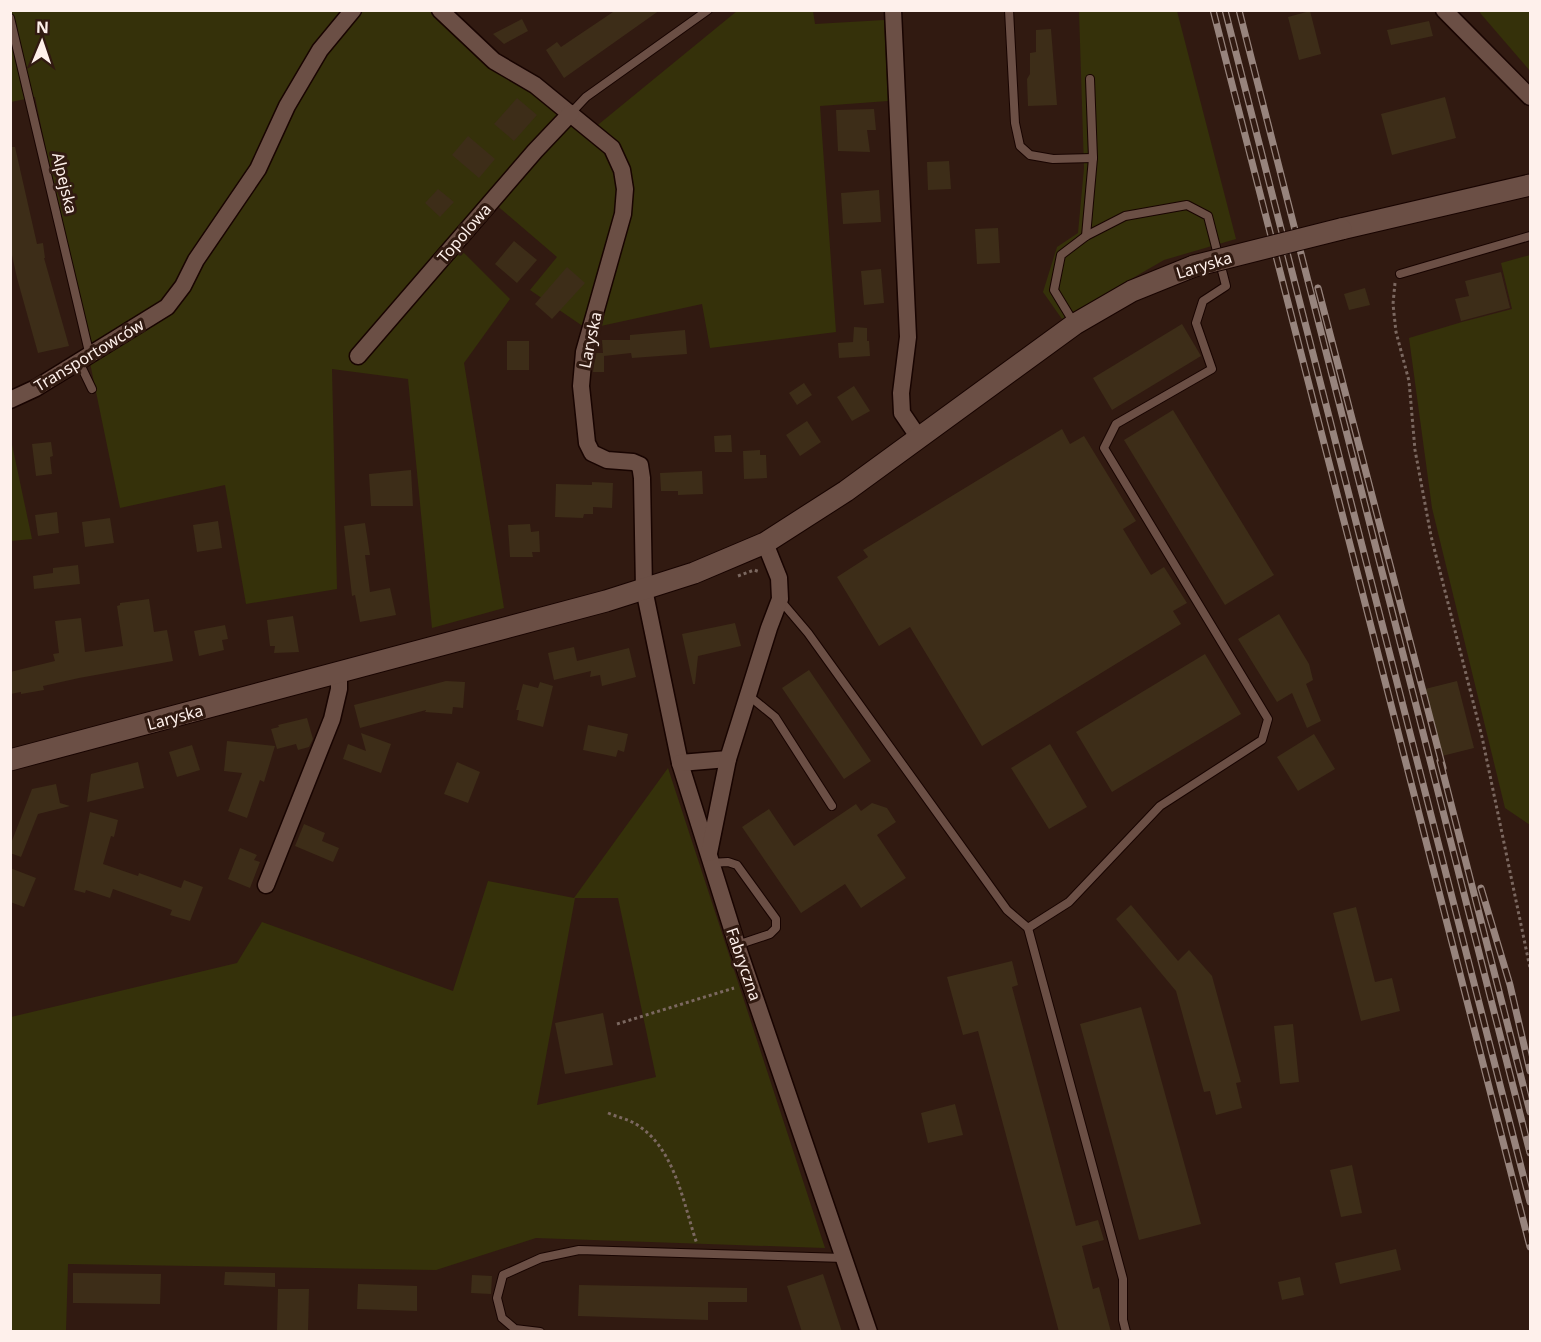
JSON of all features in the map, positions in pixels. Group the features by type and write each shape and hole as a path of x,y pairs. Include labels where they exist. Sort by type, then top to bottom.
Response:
{"street":[{"name":"Transportowców","path":"10,399 36,388 167,308 183,286 196,260 258,169 287,106 320,50 354,10"},
{"path":"440,10 494,61 535,85 571,112"},
{"path":"893,10 909,337 901,393 902,413 920,438"},
{"path":"1444,10 1530,97"},
{"name":"Topolowa","path":"358,356 571,112"},
{"name":"Laryska","path":"571,112 612,148 622,170 625,189 623,214 584,352 581,386 587,443 592,453 607,460 633,462 640,465 644,589"},
{"name":"Laryska","path":"10,760 644,589 694,573 765,543 846,491 1075,324 1132,291 1194,266 1530,185"},
{"path":"709,860 728,759 780,599 779,578 765,543"},
{"name":"Fabryczna","path":"644,589 680,763 709,860 869,1332"},
{"path":"266,885 332,719 339,689 339,671"},
{"path":"680,763 728,759"}],"lane":[{"name":"Topolowa","path":"571,112 586,97 708,10"},
{"path":"1009,10 1015,123 1020,146 1030,155 1053,159 1093,158"},
{"name":"Alpejska","path":"10,18 92,389"},
{"path":"1086,236 1093,158 1090,79"},
{"path":"1028,928 1069,902 1160,807 1262,740 1268,719 1104,448 1116,424 1212,369 1196,323 1203,301 1226,286 1208,216 1187,205 1125,216 1086,236 1061,255 1054,290 1075,324"},
{"path":"1400,274 1530,236"},
{"path":"780,599 808,633 1007,910 1028,928 1123,1279 1123,1320 1126,1332"},
{"path":"748,695 775,717 832,806"},
{"path":"709,860 736,865 776,919 776,928 770,934 737,945"},
{"path":"540,1332 515,1329 502,1318 496,1298 503,1275 541,1258 579,1250 844,1258"}],"path":[{"path":"1400,274 1394,285 1393,304 1396,332 1409,381 1414,450 1431,536 1482,737 1530,968"},
{"path":"617,1024 750,983"},
{"path":"608,1113 634,1123 653,1137 677,1182 701,1254"}],"shaded area":[{"path":"10,11 447,11 588,133 737,11 813,11 815,24 884,20 888,101 820,106 836,332 710,348 702,304 587,329 530,290 557,257 494,203 460,249 510,299 464,363 504,608 432,628 408,379 332,369 337,589 246,604 225,485 120,508 35,97 11,102"},
{"path":"1079,11 1177,11 1236,239 1164,260 1062,319 1043,292 1057,247 1078,233 1084,168"},
{"path":"1479,11 1530,11 1530,71 1481,14"},
{"path":"1530,255 1530,825 1505,808 1432,508 1409,338 1512,309 1501,263"},
{"path":"10,435 32,539 10,541"},
{"path":"668,768 825,1248 536,1238 436,1270 68,1264 66,1331 11,1331 11,1017 237,963 262,922 453,991 488,881 574,898","holes":["575,898 618,898 656,1077 537,1105"]}],"building":[{"path":"616,10 660,10 564,78 546,50 557,42 561,47"},
{"path":"1310,11 1321,54 1299,60 1288,17"},
{"path":"522,19 528,31 504,44 493,34"},
{"path":"1429,21 1433,36 1391,45 1387,30"},
{"path":"1051,29 1057,105 1028,106 1027,79 1030,74 1030,53 1036,52 1036,30"},
{"path":"1445,97 1456,138 1392,155 1381,114"},
{"path":"517,98 537,115 514,141 494,124"},
{"path":"874,109 876,130 867,130 870,152 838,151 836,110"},
{"path":"468,136 495,159 479,178 452,155"},
{"path":"10,147 15,147 37,244 43,243 44,258 69,346 38,353 10,246"},
{"path":"949,161 951,189 928,190 927,162"},
{"path":"438,189 454,202 440,217 425,203"},
{"path":"879,190 881,222 843,224 841,193"},
{"path":"998,228 1000,263 977,264 975,229"},
{"path":"514,241 537,260 517,283 495,264"},
{"path":"567,267 585,283 552,319 535,304"},
{"path":"881,269 884,303 864,305 861,271"},
{"path":"1501,272 1510,308 1461,321 1455,299 1469,296 1465,281"},
{"path":"1365,288 1370,305 1349,310 1344,294"},
{"path":"1182,324 1201,356 1112,410 1093,378"},
{"path":"854,327 867,328 870,356 839,358 838,343 853,342"},
{"path":"685,330 687,354 632,358 631,353 604,356 604,372 593,372 595,353 603,353 602,340 630,340 630,335"},
{"path":"507,341 529,341 529,370 507,370"},
{"path":"804,383 812,395 797,405 789,393"},
{"path":"854,386 870,411 852,421 837,397"},
{"path":"1173,410 1274,575 1225,605 1124,440"},
{"path":"807,421 821,442 800,456 786,435"},
{"path":"1062,429 1070,444 1084,436 1136,521 1123,529 1151,575 1164,567 1187,603 1173,611 1181,624 982,746 910,627 879,646 837,577 868,557 863,550"},
{"path":"731,435 732,452 715,452 714,436"},
{"path":"51,442 52,474 36,476 32,444"},
{"path":"760,450 760,455 766,455 767,478 744,479 743,451"},
{"path":"411,470 413,506 371,506 369,474"},
{"path":"702,471 703,494 678,495 678,491 661,491 660,473"},
{"path":"592,482 613,483 612,508 593,507 593,514 584,514 583,518 555,517 556,484 592,485"},
{"path":"57,512 59,533 38,536 35,515"},
{"path":"110,518 114,543 85,547 82,522"},
{"path":"218,521 222,548 197,552 193,525"},
{"path":"365,523 370,555 365,555 370,592 390,588 396,615 360,622 355,595 352,596 344,526"},
{"path":"530,524 531,532 539,531 540,552 532,552 533,557 510,557 508,525"},
{"path":"78,565 80,584 34,589 33,576 53,573 53,568"},
{"path":"149,599 154,632 167,630 173,661 43,686 44,690 10,694 10,672 55,661 53,654 59,653 55,621 81,618 85,652 123,646 117,606 120,603"},
{"path":"1279,614 1309,664 1313,680 1306,684 1321,721 1307,728 1292,693 1277,702 1238,639"},
{"path":"293,616 299,652 274,653 275,646 270,646 267,620"},
{"path":"735,623 741,646 698,656 695,684 693,684 682,634"},
{"path":"225,625 228,639 222,640 224,650 199,656 194,631"},
{"path":"574,647 577,661 629,648 636,677 602,686 600,675 590,677 591,671 554,680 548,653"},
{"path":"1205,654 1241,714 1112,792 1076,732"},
{"path":"809,670 871,761 844,779 782,688"},
{"path":"446,681 465,682 463,708 453,707 452,714 425,712 426,710 360,728 354,705"},
{"path":"1457,681 1474,748 1442,756 1425,689"},
{"path":"540,682 553,686 543,727 517,720 519,710 516,710 523,684 538,688"},
{"path":"307,718 313,739 309,747 298,750 296,744 277,749 271,729"},
{"path":"588,725 628,734 624,752 618,750 616,757 583,750"},
{"path":"361,733 391,744 381,773 343,759 348,744 366,751"},
{"path":"1314,734 1335,769 1298,791 1277,757"},
{"path":"227,741 275,746 264,782 260,780 247,818 228,811 242,773 224,771"},
{"path":"1050,744 1087,807 1049,829 1011,768"},
{"path":"192,745 200,770 177,777 169,752"},
{"path":"138,762 144,788 87,802 91,774"},
{"path":"457,762 480,772 468,803 444,794"},
{"path":"56,784 60,803 70,806 38,814 21,857 10,853 10,846 32,789"},
{"path":"872,803 887,808 896,822 877,835 906,878 861,908 845,884 801,913 742,827 769,809 794,846 856,804 861,811"},
{"path":"90,812 118,820 103,864 138,876 139,873 181,888 184,880 203,887 190,921 170,915 172,910 113,889 110,898 86,890 85,893 74,890"},
{"path":"304,824 325,833 322,841 339,848 333,862 295,846"},
{"path":"240,848 257,855 254,860 260,862 250,888 228,879"},
{"path":"10,868 36,878 24,907 10,902"},
{"path":"1131,905 1178,961 1189,950 1212,976 1241,1082 1236,1083 1242,1108 1216,1115 1210,1091 1204,1092 1176,991 1116,919"},
{"path":"1356,907 1375,982 1392,978 1400,1011 1361,1021 1333,913"},
{"path":"1012,961 1018,985 1012,987 1076,1226 1098,1220 1104,1240 1082,1246 1093,1289 1099,1287 1111,1332 1059,1332 978,1031 963,1035 947,977"},
{"path":"1141,1007 1201,1224 1139,1240 1080,1024"},
{"path":"603,1013 613,1065 565,1074 555,1023"},
{"path":"1293,1024 1299,1082 1280,1084 1274,1026"},
{"path":"955,1104 963,1135 928,1143 921,1113"},
{"path":"1352,1165 1362,1213 1341,1217 1330,1170"},
{"path":"1396,1249 1401,1270 1340,1284 1335,1263"},
{"path":"225,1272 275,1273 275,1287 224,1285"},
{"path":"73,1273 161,1274 160,1304 73,1303"},
{"path":"823,1274 842,1332 802,1332 787,1286"},
{"path":"472,1275 492,1276 491,1294 471,1293"},
{"path":"1300,1277 1304,1295 1282,1300 1278,1282"},
{"path":"358,1284 417,1286 417,1311 357,1309"},
{"path":"579,1285 747,1288 747,1302 708,1302 708,1320 578,1316"},
{"path":"278,1289 309,1289 308,1332 277,1332"}],"railway":[{"path":"1213,10 1530,1247"},
{"path":"1225,10 1530,1202"},
{"path":"1239,10 1530,1153"},
{"path":"1318,288 1443,768"},
{"path":"1440,761 1530,1112"},
{"path":"1481,888 1510,985 1530,1071"}]}
